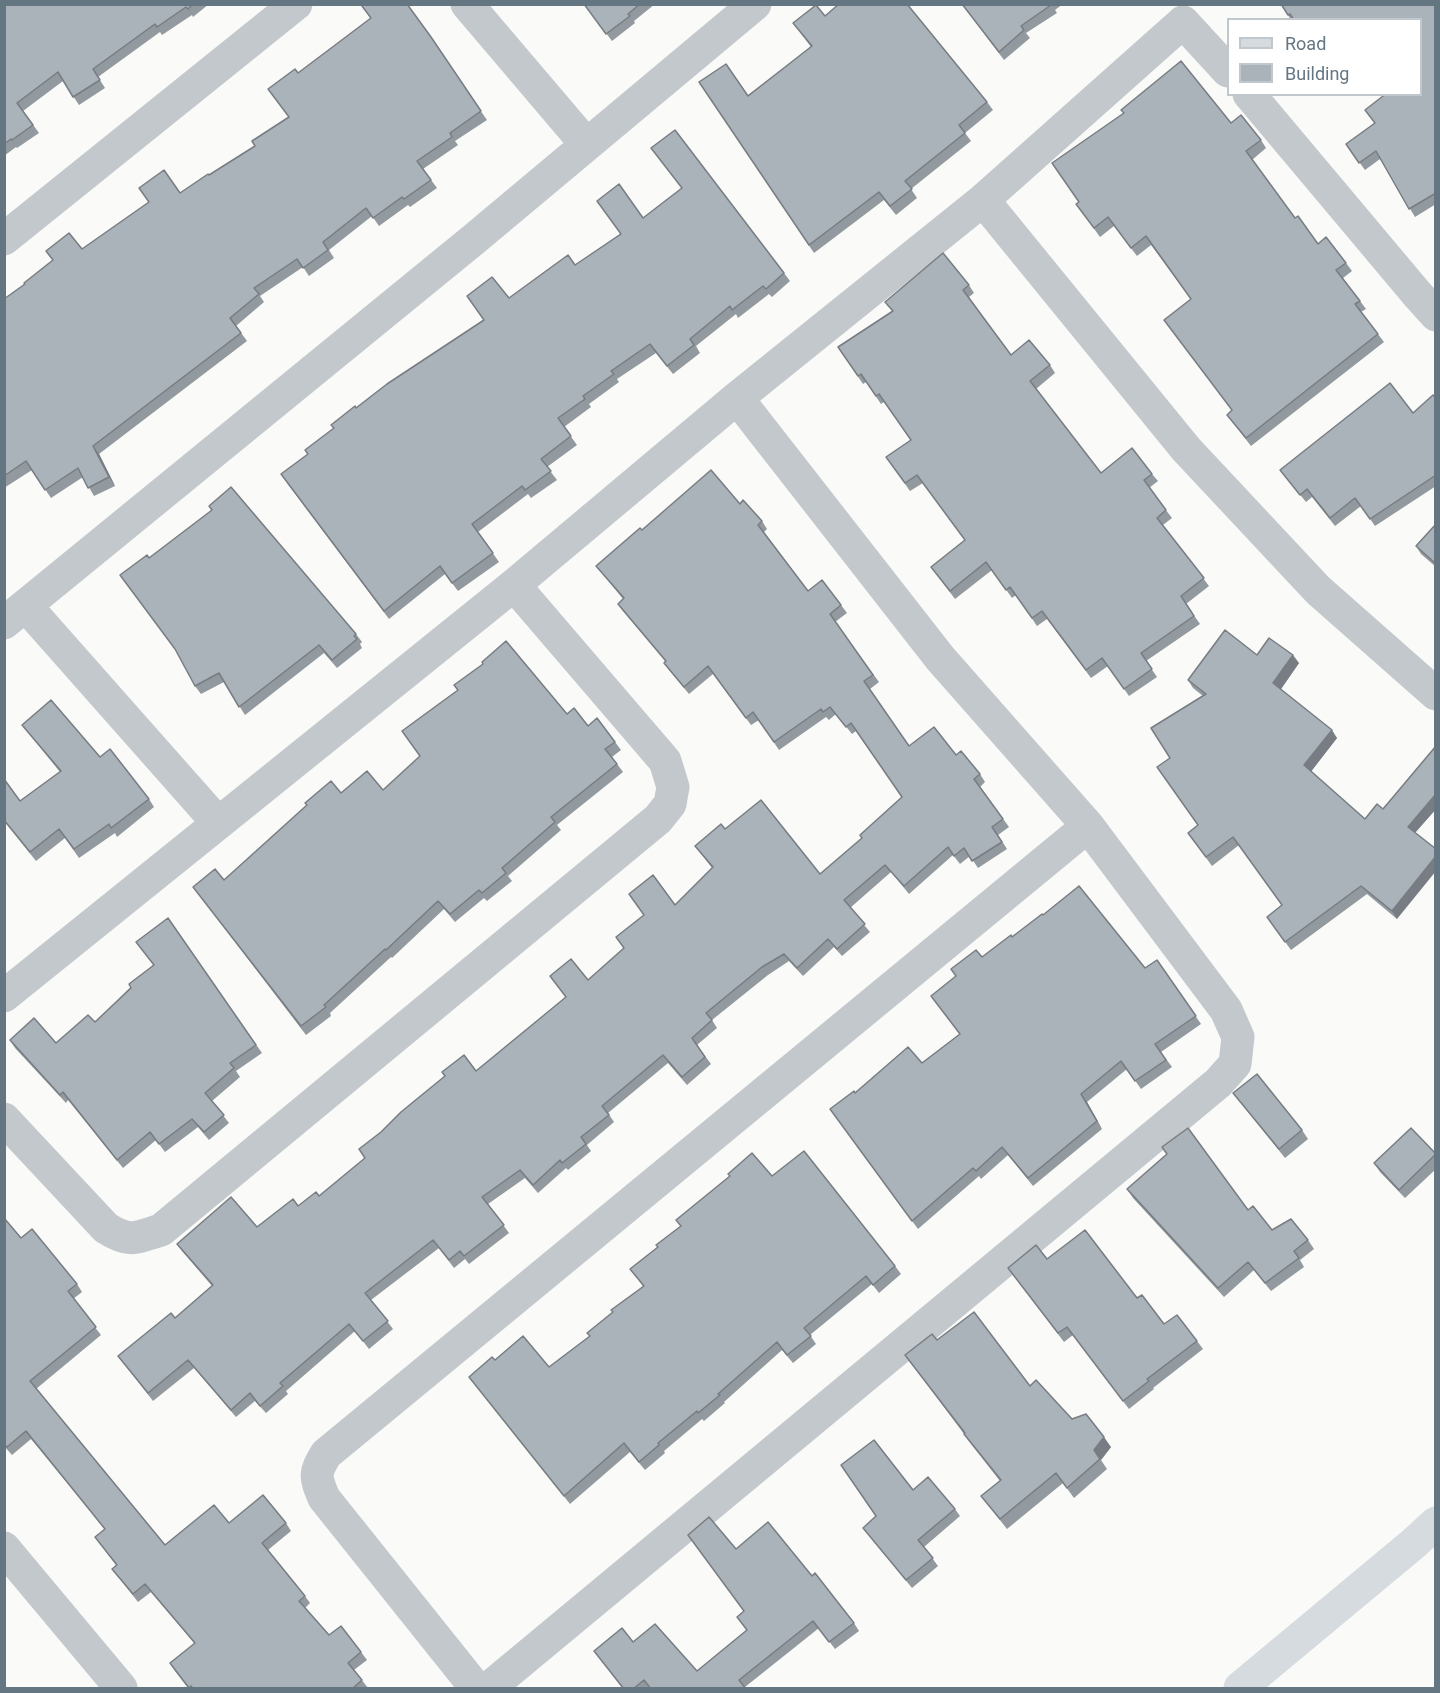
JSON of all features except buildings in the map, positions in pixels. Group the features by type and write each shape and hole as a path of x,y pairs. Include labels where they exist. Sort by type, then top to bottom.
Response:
{"street":[{"path":"4,239 296,4"},
{"path":"467,4 586,144"},
{"path":"218,823 15,614 473,240 755,4"},
{"path":"4,996 514,585 737,398 983,200 1176,13 1227,70"},
{"path":"1251,96 1436,315"},
{"path":"983,200 1194,457 1318,590 1436,694"},
{"path":"489,1689 1218,1083 1235,1064 1238,1037 1226,1010 1088,826 940,658 737,398"},
{"path":"4,1119 106,1228 121,1238 135,1238 161,1230 658,819 670,804 673,787 665,761 514,585"},
{"path":"476,1689 324,1498 317,1481 317,1469 326,1454 1088,826"},
{"path":"1240,1689 1436,1523"},
{"path":"4,1548 121,1689"}]}
